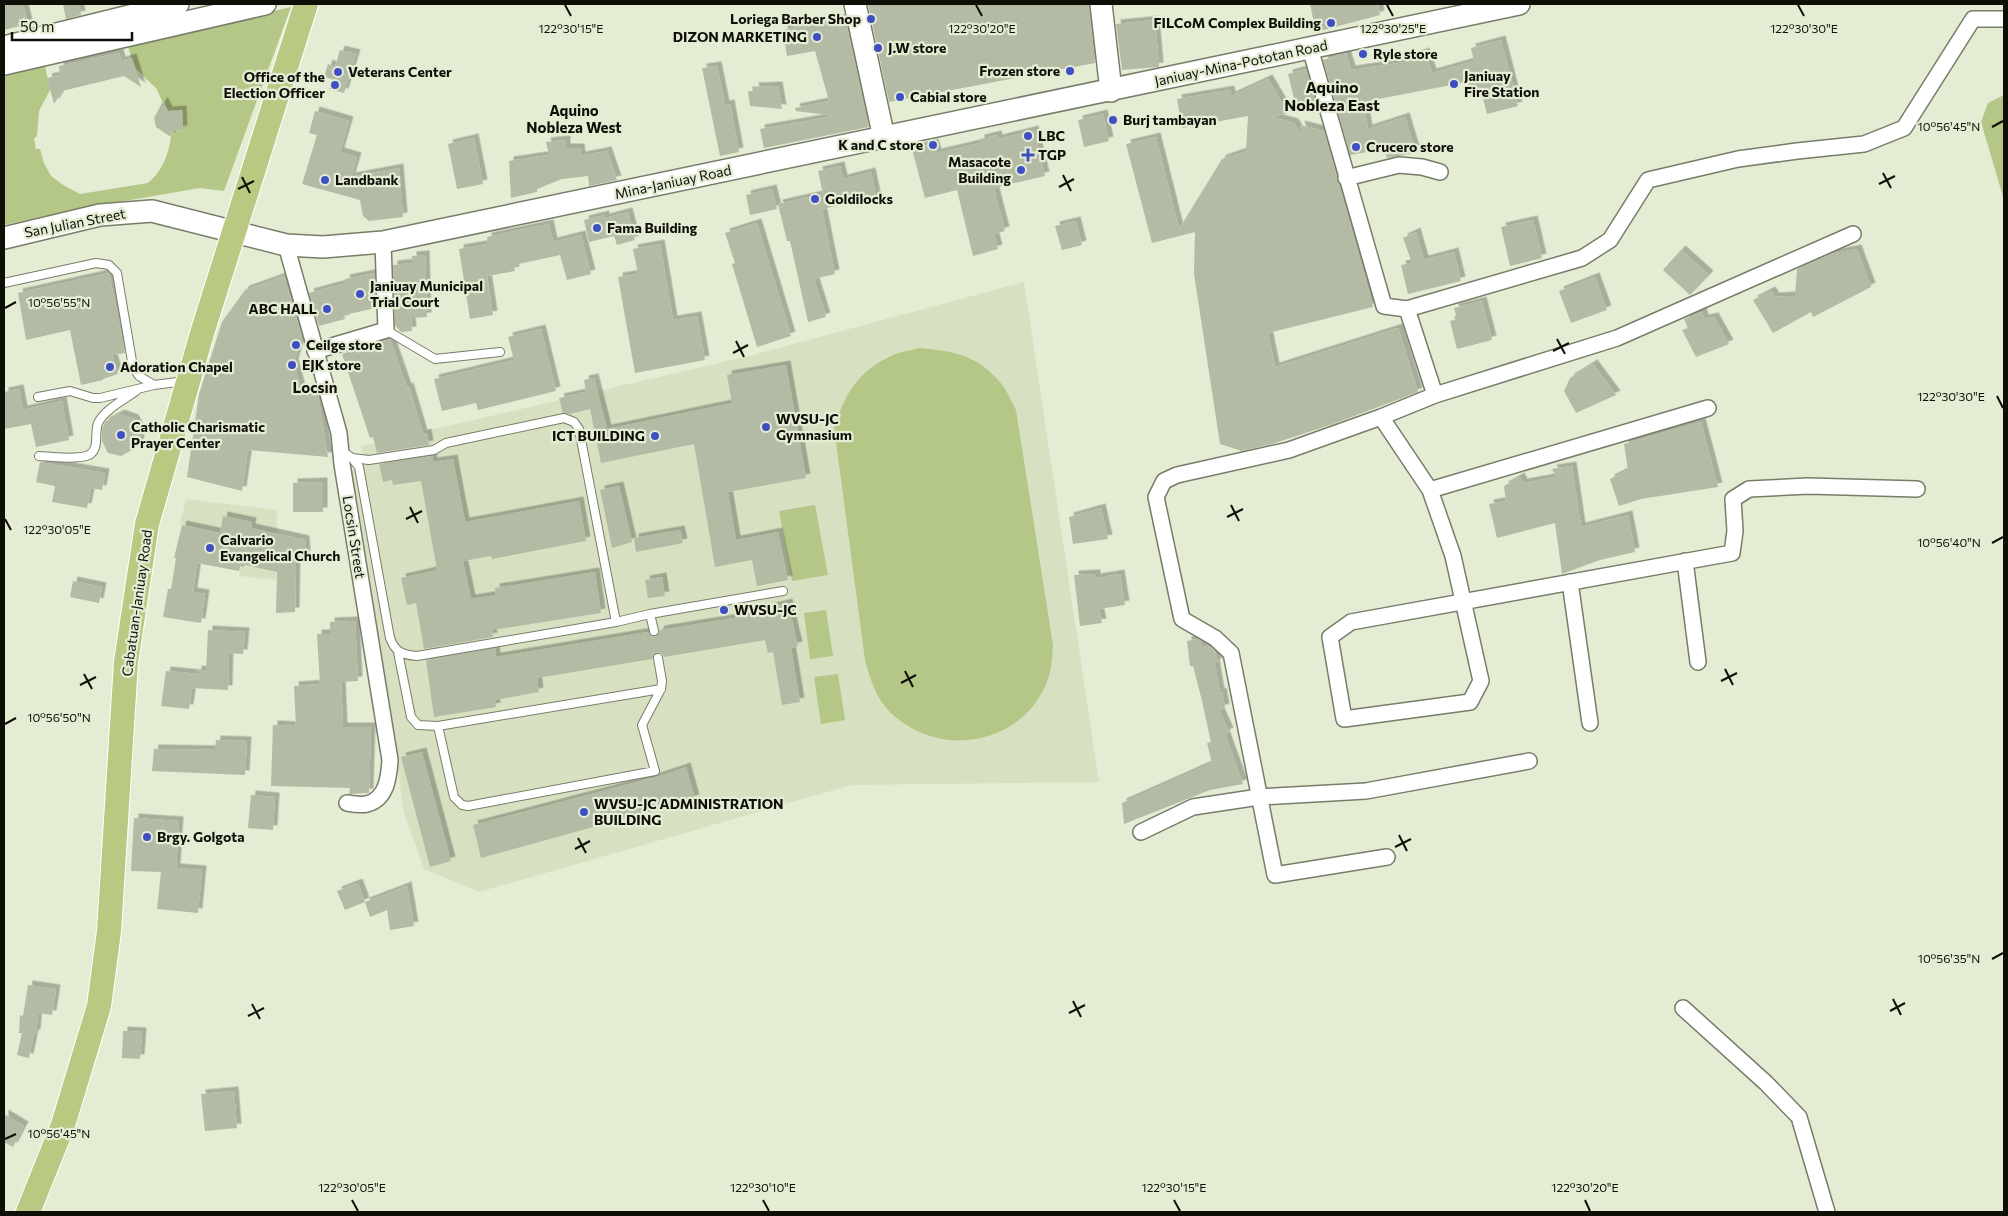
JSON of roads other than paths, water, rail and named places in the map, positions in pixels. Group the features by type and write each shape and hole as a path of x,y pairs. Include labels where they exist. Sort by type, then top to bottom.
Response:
{"main road":[{"path":"4,47 178,4"},
{"path":"4,64 265,4"},
{"name":"Cabatuan-Janiuay Road","path":"28,1212 63,1125 99,1006 110,931 126,662 148,524 189,380 306,4"},
{"path":"855,4 884,138"},
{"path":"1101,4 1111,91"},
{"name":"Janiuay-Mina-Pototan Road","path":"1111,91 1519,4"},
{"name":"Mina-Janiuay Road","path":"234,233 286,245 323,247 383,242 1111,91"},
{"name":"San Julian Street","path":"4,238 100,216 152,211 234,233"}],"street":[{"path":"1310,48 1384,306 1407,308 1582,258 1610,240 1648,180 1738,159 1864,144 1904,128 1973,19 2004,19"},
{"path":"1346,178 1399,165 1422,167 1440,172"},
{"path":"1387,857 1275,875 1230,653 1215,638 1182,619 1156,497 1164,481 1177,475 1289,450 1382,417 1435,395 1618,338 1853,234"},
{"path":"315,352 386,330 383,242"},
{"name":"Locsin Street","path":"286,245 315,352 346,454 390,760 388,781 380,798 367,804 347,803"},
{"path":"1407,308 1435,395"},
{"path":"1430,490 1708,408"},
{"path":"1382,417 1430,490 1453,556 1463,601 1481,681 1470,702 1344,719 1330,637 1351,622 1463,601 1732,553 1735,531 1733,499 1749,489 1808,486 1917,489"},
{"path":"1685,561 1698,662"},
{"path":"1570,582 1590,723"},
{"path":"1140,832 1193,808 1259,797 1366,791 1529,761"},
{"path":"1682,1008 1766,1083 1799,1117 1827,1212"}],"lane":[{"path":"4,283 96,263 109,265 117,273 133,367 139,376 154,385"},
{"path":"386,330 435,359 500,352"},
{"path":"38,397 70,391 93,398 100,398 154,385 189,380"},
{"path":"39,456 83,457 91,454 96,448 96,430 102,418 109,410 141,389"},
{"path":"346,454 369,460 434,450 446,442 564,418 569,419 579,429 616,622"},
{"path":"346,454 359,467 390,638 398,652 411,717 418,725 438,726 661,689"},
{"path":"398,652 416,656 783,591"},
{"path":"650,614 654,631"},
{"path":"438,726 454,797 462,805 468,806 655,770 642,725 661,689 662,681 658,658"}],"place":[{"name":"Loriega Barber Shop","path":"871,19"},
{"name":"FILCoM Complex Building","path":"1331,23"},
{"name":"DIZON MARKETING","path":"817,37"},
{"name":"J.W store","path":"878,48"},
{"name":"Ryle store","path":"1363,54"},
{"name":"Frozen store","path":"1070,71"},
{"name":"Veterans Center","path":"338,72"},
{"name":"Janiuay Fire Station","path":"1454,84"},
{"name":"Office of the Election Officer","path":"335,85"},
{"name":"Cabial store","path":"900,97"},
{"name":"Burj tambayan","path":"1113,120"},
{"name":"LBC","path":"1028,136"},
{"name":"K and C store","path":"933,145"},
{"name":"Crucero store","path":"1356,147"},
{"name":"TGP","path":"1028,155"},
{"name":"Masacote Building","path":"1021,170"},
{"name":"Landbank","path":"325,180"},
{"name":"Goldilocks","path":"815,199"},
{"name":"Fama Building","path":"597,228"},
{"name":"Janiuay Municipal Trial Court","path":"360,294"},
{"name":"ABC HALL","path":"327,309"},
{"name":"Ceilge store","path":"296,345"},
{"name":"EJK store","path":"292,365"},
{"name":"Adoration Chapel","path":"110,367"},
{"name":"WVSU-JC Gymnasium","path":"766,427"},
{"name":"Catholic Charismatic Prayer Center","path":"121,435"},
{"name":"ICT BUILDING","path":"655,436"},
{"name":"Calvario Evangelical Church","path":"210,548"},
{"name":"WVSU-JC","path":"724,610"},
{"name":"WVSU-JC ADMINISTRATION BUILDING","path":"584,812"},
{"name":"Brgy. Golgota","path":"147,837"}],"district":[{"name":"Aquino Nobleza East","path":"1332,96"},
{"name":"Aquino Nobleza West","path":"574,120"},
{"name":"Locsin","path":"315,388"}]}
